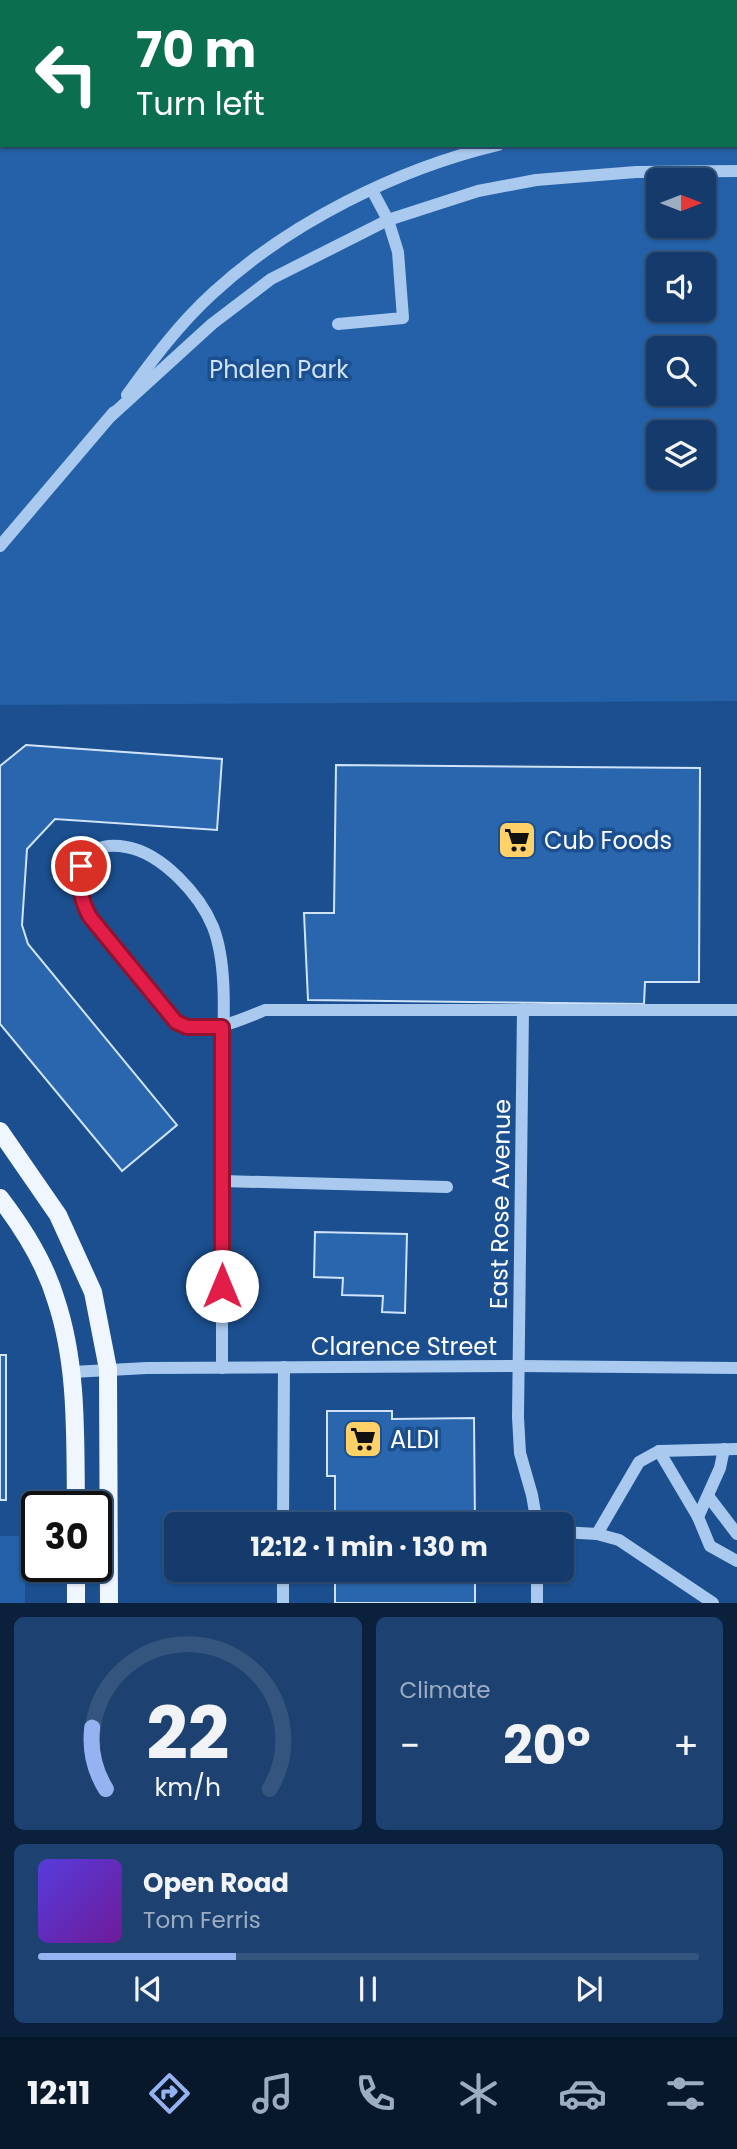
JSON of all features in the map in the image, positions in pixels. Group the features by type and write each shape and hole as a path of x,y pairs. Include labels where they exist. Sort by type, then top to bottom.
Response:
{"main road":[{"path":"0,1131 58,1215 93,1292 108,1369 109,1603"},
{"path":"0,1198 24,1229 56,1300 72,1373 76,1491"},
{"path":"76,1582 76,1603"}],"street":[{"path":"2,540 111,416 159,351 212,293 266,250 325,213 427,167 492,147"},
{"path":"111,416 212,324 271,279 388,220 478,191 536,180 636,172 737,171"},
{"path":"338,324 403,318 398,252 388,220 372,190"},
{"path":"222,1368 222,1027 221,961 213,928 198,898 177,876 152,857 127,847 107,847 89,854 81,866 79,887 82,902 90,917 176,1022 187,1027 222,1027 265,1010 737,1010"},
{"name":"East Rose Avenue","path":"523,1009 519,1439 534,1512"},
{"path":"222,1181 447,1187"},
{"path":"283,1512 284,1367"},
{"name":"Clarence Street","path":"72,1373 108,1369 284,1367 737,1368"},
{"path":"597,1534 639,1462 659,1451 730,1449 698,1517"},
{"path":"659,1451 698,1517 710,1546 737,1561"},
{"path":"708,1496 737,1534"},
{"path":"574,1533 618,1539 713,1603"},
{"path":"283,1582 283,1603"},
{"path":"537,1582 537,1603"}],"green space":[{"name":"Phalen Park","path":"0,147 737,147 737,701 0,705"},
{"path":"0,1536 21,1536 21,1582 25,1582 25,1603 0,1603"}],"building":[{"path":"26,745 222,759 217,830 55,819 27,849 22,925 28,944 177,1125 122,1171 0,1024 0,766"},
{"name":"Cub Foods","path":"336,765 700,768 699,982 645,982 644,1004 308,1000 304,913 334,913"},
{"path":"315,1232 407,1234 405,1313 382,1312 383,1296 342,1295 343,1278 314,1277"},
{"path":"0,1355 6,1355 6,1500 0,1500"},
{"path":"327,1411 392,1411 392,1419 474,1418 475,1512 335,1512 335,1476 327,1476"},
{"path":"335,1582 475,1582 475,1603 335,1603"}],"place":[{"name":"Cub Foods","path":"517,840"},
{"name":"ALDI","path":"363,1439"}],"route":[{"path":"81,866 79,887 82,902 90,917 176,1022 187,1027 222,1027 222,1286"}]}
